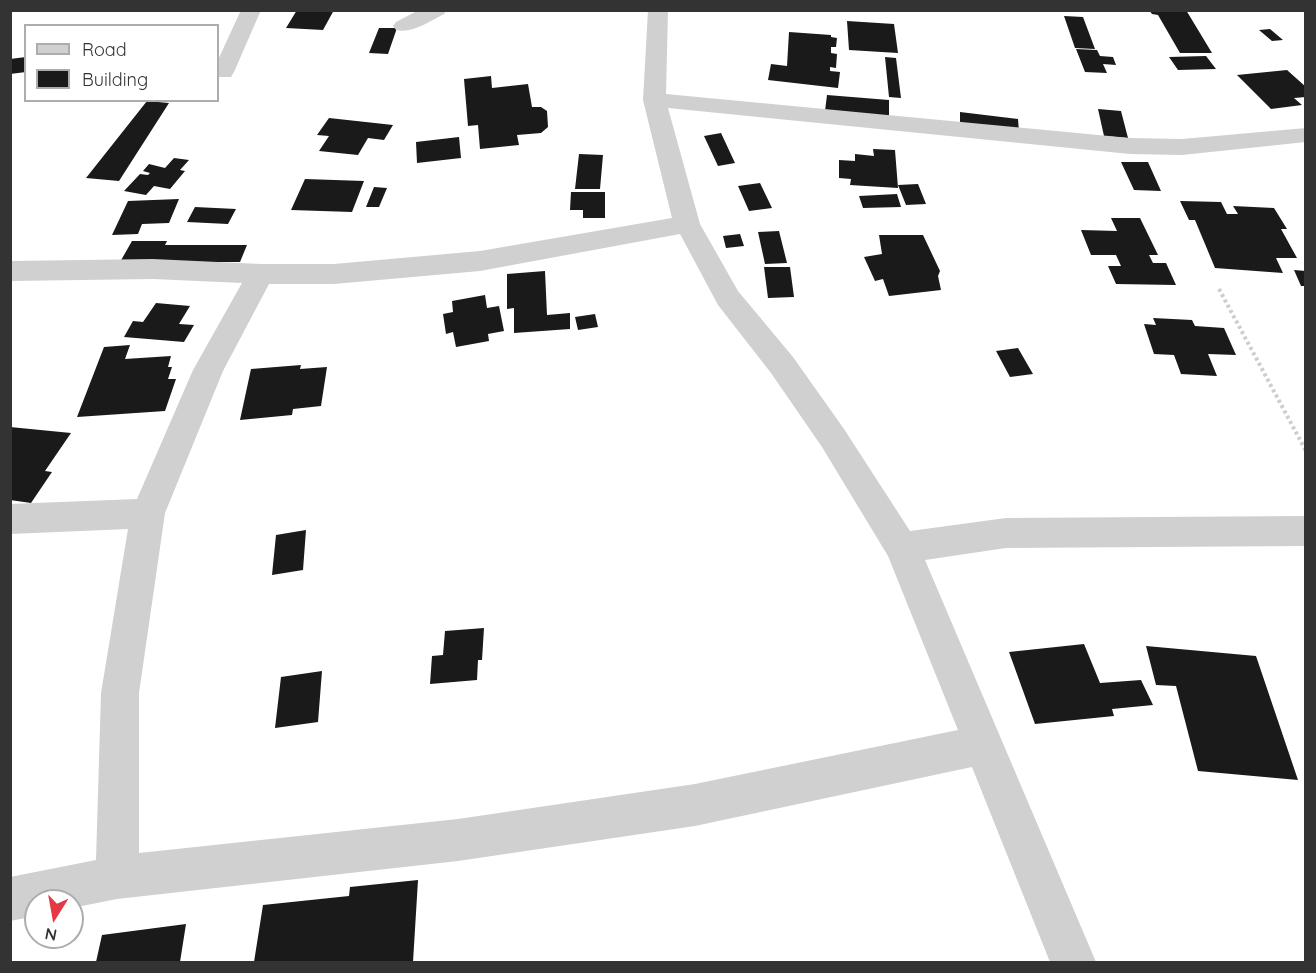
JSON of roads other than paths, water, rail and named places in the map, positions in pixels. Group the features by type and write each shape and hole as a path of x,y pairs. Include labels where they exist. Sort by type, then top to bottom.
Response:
{"street":[{"path":"223,72 251,10"},
{"path":"403,26 436,10"},
{"path":"658,10 654,100 687,224 728,298 782,365 833,438 902,548 1073,963"},
{"path":"654,100 1130,146 1182,147 1305,135"},
{"path":"10,271 153,269 261,274 334,274 480,261 687,224"},
{"path":"117,877 120,693 148,513 208,370 261,274"},
{"path":"10,519 148,513"},
{"path":"902,548 1006,533 1305,531"},
{"path":"10,899 117,877 458,840 695,805 984,745"}]}
